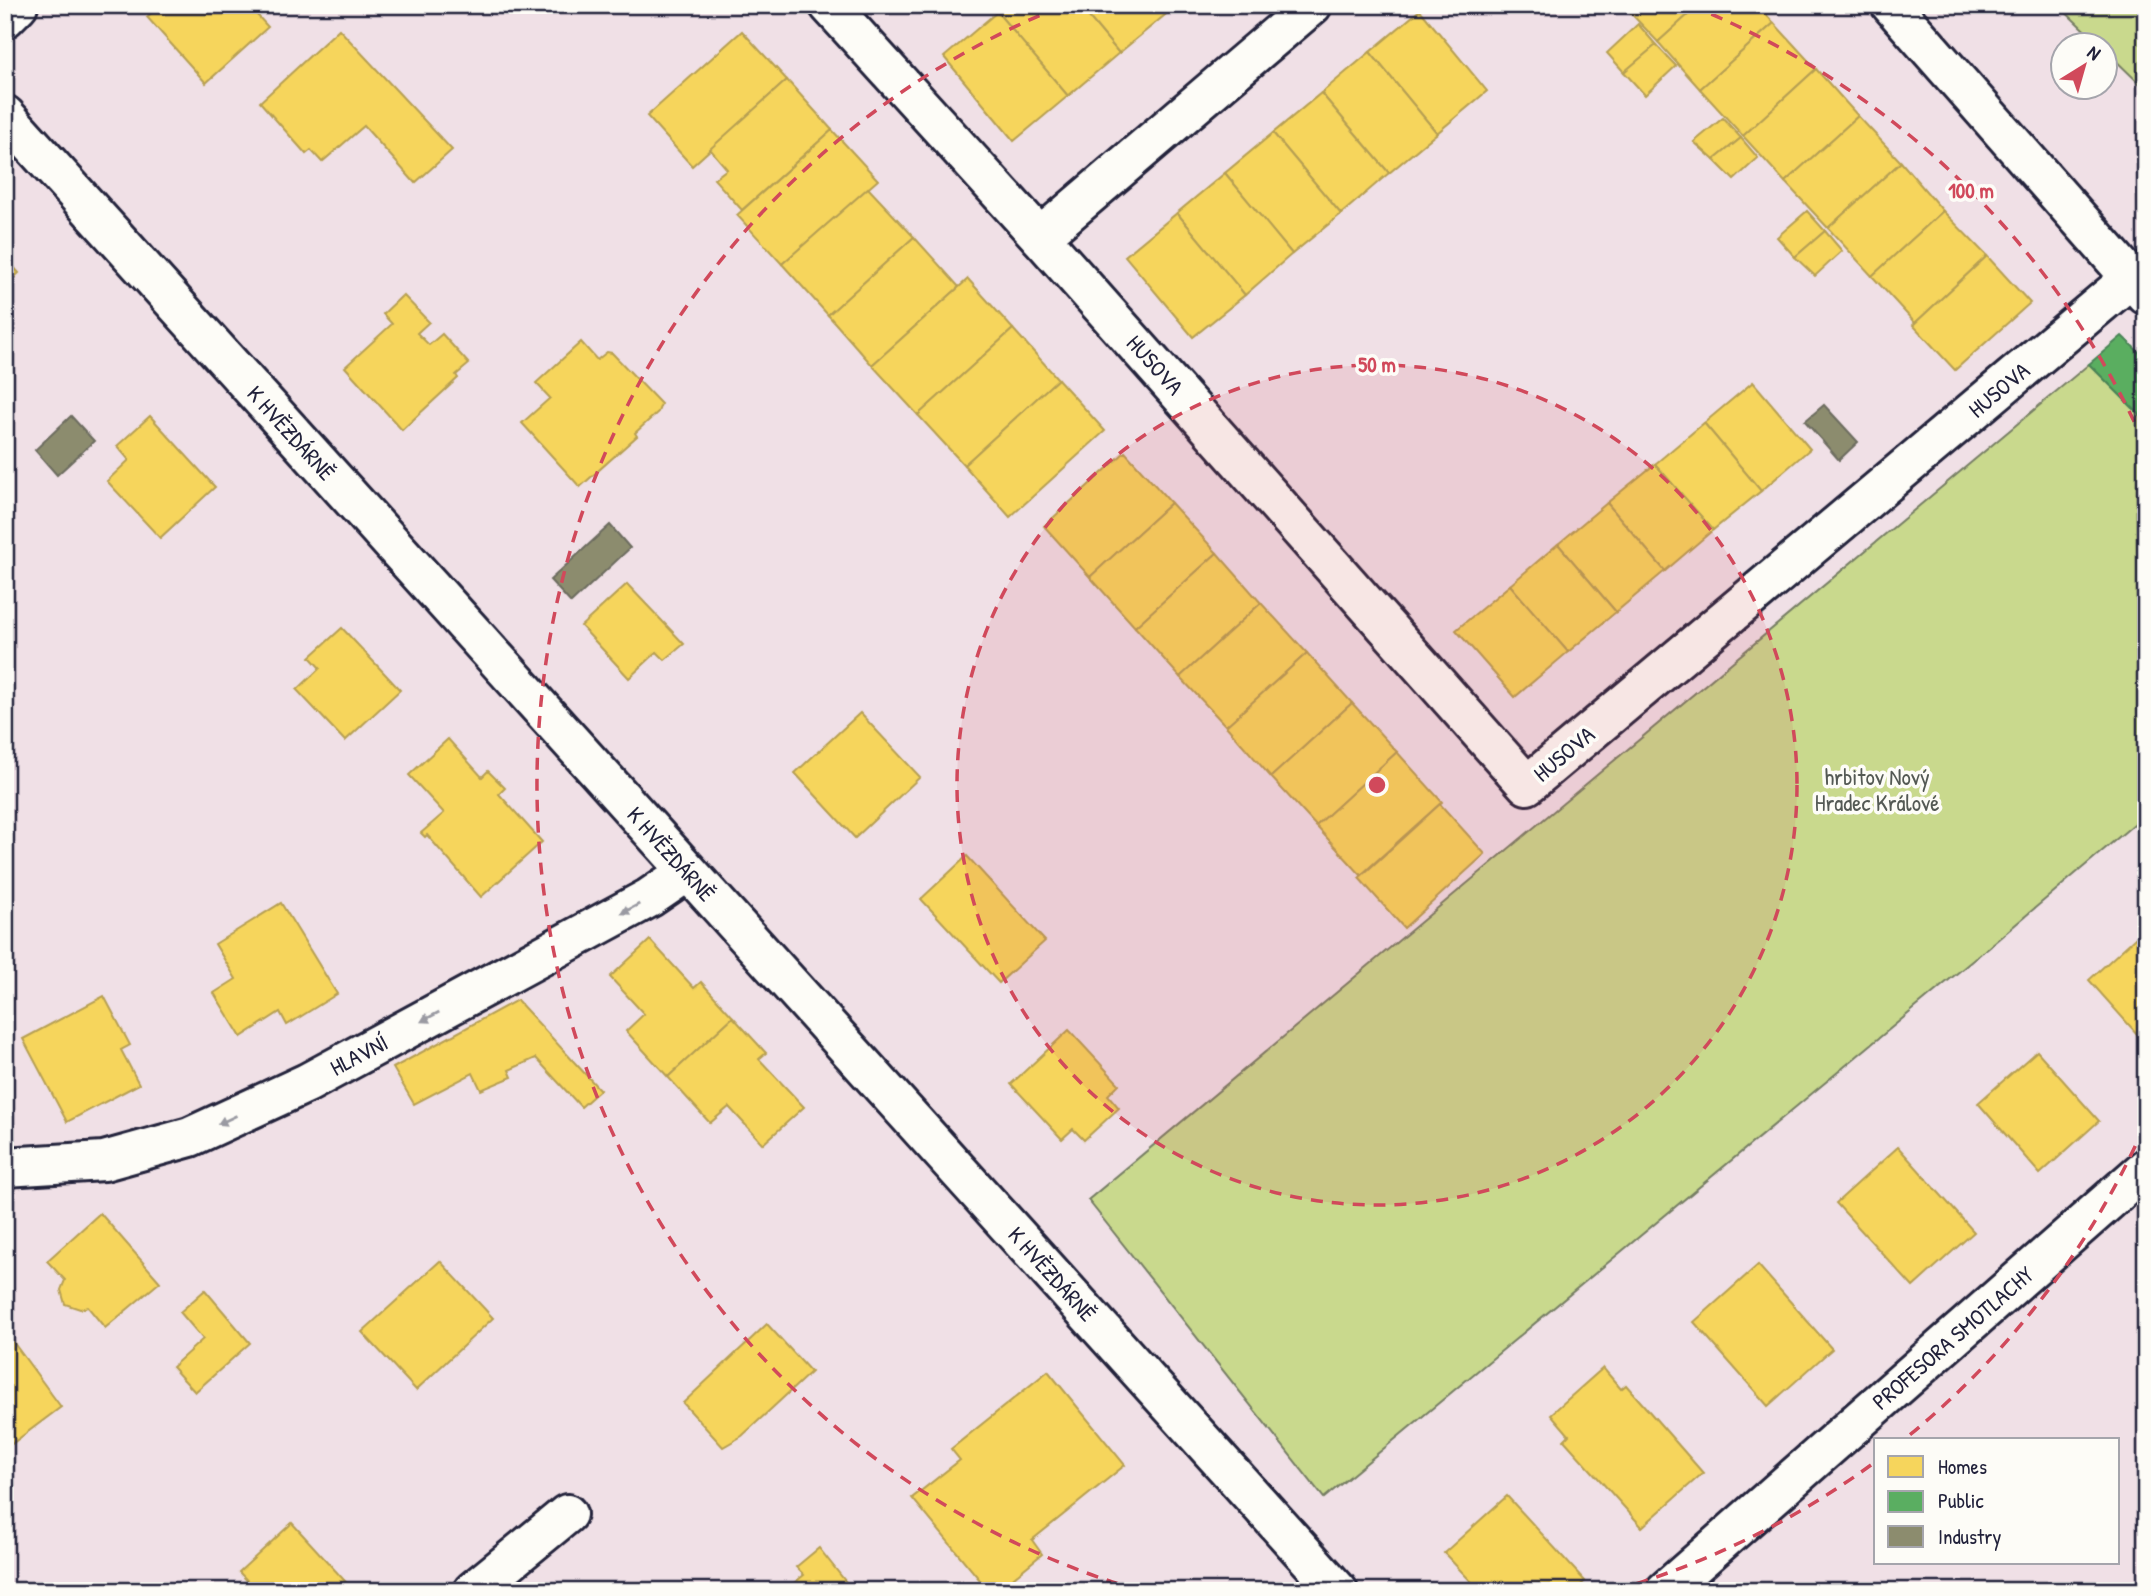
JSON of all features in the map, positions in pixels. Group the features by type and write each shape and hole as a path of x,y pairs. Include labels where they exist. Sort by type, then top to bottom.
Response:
{"street":[{"path":"5,18 18,5"},
{"name":"HUSOVA","path":"829,5 1040,237 1527,785 2138,287 1891,5"},
{"path":"1040,237 1312,5"},
{"name":"K HVĚZDÁRNĚ","path":"5,115 1338,1591"},
{"name":"HLAVNÍ","path":"5,1167 104,1161 190,1138 320,1076 649,898 687,872"},
{"name":"PROFESORA SMOTLACHY","path":"1665,1591 2146,1168"},
{"path":"473,1591 567,1514"}],"green space":[{"path":"2058,5 2146,5 2146,90 2120,65 2120,32 2086,32"},
{"name":"hrbitov Nový Hradec Králové","path":"2089,364 2146,421 2146,814 1324,1498 1088,1200"}],"building: Homes":[{"path":"160,5 248,5 268,27 206,83 147,17"},
{"path":"1005,5 1079,5 1119,53 1068,96 997,12"},
{"path":"1079,5 1167,5 1171,10 1119,53"},
{"path":"1623,5 1699,5 1658,42"},
{"path":"1699,5 1757,5 1774,23 1700,89 1658,42"},
{"path":"1420,10 1487,91 1437,133 1370,52"},
{"path":"997,12 1068,96 1014,141 944,57"},
{"path":"1774,23 1816,69 1743,136 1700,89"},
{"path":"1638,24 1656,45 1624,72 1607,53"},
{"path":"339,29 452,150 415,183 364,126 322,162 311,150 306,154 260,102"},
{"path":"742,31 787,80 692,166 647,116"},
{"path":"1656,45 1676,66 1645,95 1624,72"},
{"path":"1370,52 1437,133 1389,173 1321,93"},
{"path":"1816,69 1858,116 1785,182 1743,136"},
{"path":"787,80 832,130 742,210 714,179 727,169 710,149"},
{"path":"1321,93 1389,173 1341,214 1273,133"},
{"path":"1858,116 1901,162 1828,228 1785,182"},
{"path":"1723,118 1741,138 1714,160 1694,142"},
{"path":"832,130 878,180 782,264 737,215"},
{"path":"1273,133 1341,214 1292,254 1225,173"},
{"path":"1741,138 1758,158 1734,180 1714,160"},
{"path":"1901,162 1943,211 1872,276 1828,228"},
{"path":"1225,173 1292,254 1245,295 1177,213"},
{"path":"868,188 914,237 828,315 782,264"},
{"path":"1807,211 1825,231 1795,257 1777,237"},
{"path":"1943,211 1987,256 1915,323 1872,276"},
{"path":"1177,213 1245,295 1193,337 1125,256"},
{"path":"1825,231 1842,251 1815,276 1795,257"},
{"path":"914,237 959,287 872,365 828,315"},
{"path":"1987,256 2030,303 1955,370 1913,325"},
{"path":"5,257 19,273 5,286"},
{"path":"968,279 1013,329 918,415 872,365"},
{"path":"403,295 429,322 417,333 429,345 442,334 469,364 456,375 458,378 402,430 345,367 392,324 383,314"},
{"path":"1013,329 1058,379 964,465 918,415"},
{"path":"581,342 597,360 607,352 612,353 661,404 658,412 635,433 637,436 580,487 522,423 550,398 536,383"},
{"path":"1058,379 1105,431 1010,517 964,465"},
{"path":"1753,382 1810,449 1761,491 1704,423"},
{"path":"150,416 215,487 160,538 107,481 129,460 117,446"},
{"path":"1704,423 1761,491 1713,530 1655,464"},
{"path":"1125,452 1171,503 1090,577 1044,526"},
{"path":"1655,464 1713,530 1665,571 1607,503"},
{"path":"1171,503 1217,553 1135,627 1090,577"},
{"path":"1607,503 1665,571 1616,612 1558,544"},
{"path":"1558,544 1616,612 1568,652 1510,585"},
{"path":"1217,553 1261,603 1180,677 1135,627"},
{"path":"627,584 684,644 665,660 657,652 629,678 581,626"},
{"path":"1510,585 1568,652 1515,697 1456,630"},
{"path":"1261,603 1307,653 1226,726 1180,677"},
{"path":"342,628 400,690 345,741 297,690 320,668 310,657"},
{"path":"1307,653 1352,703 1271,777 1226,726"},
{"path":"1352,703 1397,752 1316,826 1271,777"},
{"path":"860,713 920,777 855,838 795,773"},
{"path":"448,739 482,777 488,771 505,788 499,794 542,842 481,897 427,835 425,837 421,833 444,813 409,775"},
{"path":"1397,752 1442,802 1361,875 1316,826"},
{"path":"1440,804 1485,854 1404,928 1359,878"},
{"path":"967,856 1045,941 999,983 921,899"},
{"path":"281,903 337,994 287,1025 280,1012 241,1037 214,993 236,979 215,944"},
{"path":"2146,928 2146,1044 2089,980"},
{"path":"650,940 694,988 701,982 733,1017 668,1077 626,1031 644,1014 610,977"},
{"path":"104,996 130,1045 121,1050 139,1084 67,1122 23,1039"},
{"path":"517,1000 600,1090 581,1107 536,1058 509,1070 512,1077 481,1090 473,1073 414,1104 393,1068"},
{"path":"733,1017 766,1053 759,1059 804,1107 763,1144 729,1107 710,1123 668,1077"},
{"path":"1069,1030 1119,1084 1108,1095 1119,1108 1084,1140 1073,1129 1062,1139 1011,1084"},
{"path":"2037,1051 2099,1121 2040,1174 1978,1103"},
{"path":"1898,1147 1974,1232 1913,1287 1836,1203"},
{"path":"100,1213 160,1282 105,1328 88,1307 80,1309 65,1304 61,1290 65,1280 47,1261"},
{"path":"440,1261 493,1318 416,1390 362,1332"},
{"path":"1758,1265 1832,1349 1768,1406 1694,1322"},
{"path":"205,1290 250,1343 195,1392 172,1367 203,1339 180,1312"},
{"path":"767,1324 811,1372 742,1436 723,1447 683,1403"},
{"path":"5,1331 61,1407 5,1449"},
{"path":"1603,1368 1621,1389 1626,1385 1703,1473 1642,1527 1564,1440 1569,1435 1551,1414"},
{"path":"1048,1371 1125,1465 1032,1540 1042,1554 997,1591 989,1591 912,1498 960,1460 951,1449"},
{"path":"1507,1496 1585,1581 1575,1591 1480,1591 1444,1553"},
{"path":"292,1523 354,1591 257,1591 239,1572"},
{"path":"819,1548 853,1591 784,1591 804,1575 796,1567"}],"building: Public":[{"path":"2122,336 2146,359 2146,421 2089,364"}],"building: Industry":[{"path":"1824,405 1858,442 1839,460 1805,421"},
{"path":"71,416 94,441 57,475 35,450"},
{"path":"610,525 630,548 571,603 550,580"}]}
